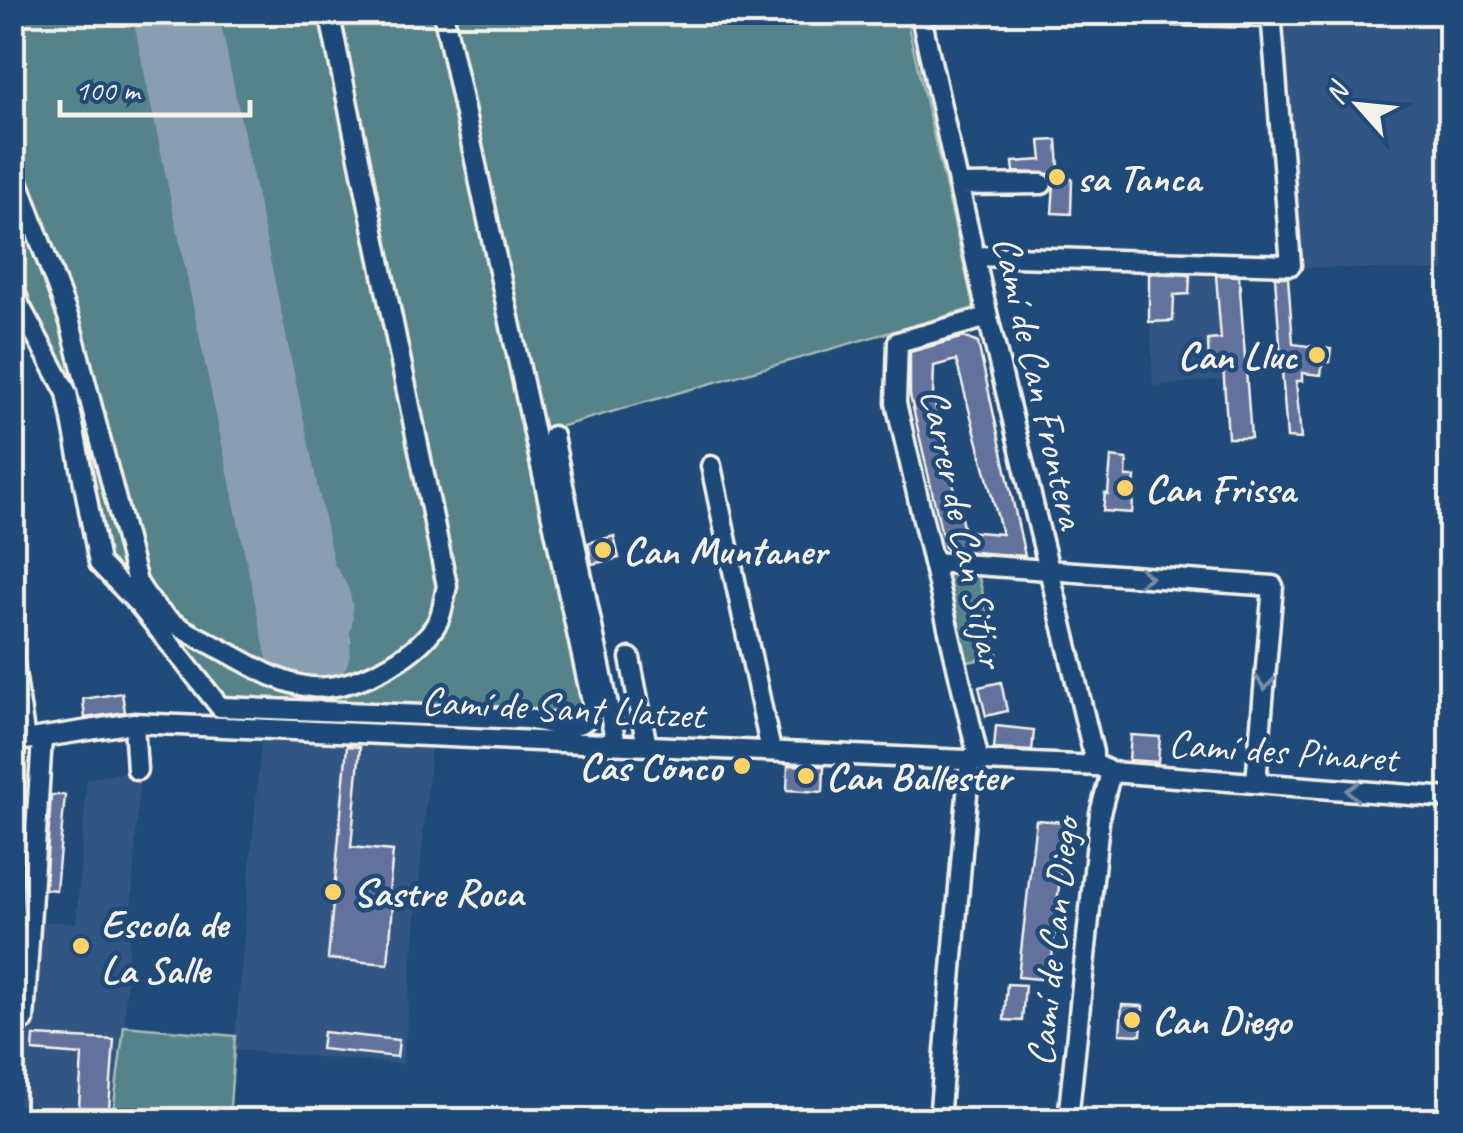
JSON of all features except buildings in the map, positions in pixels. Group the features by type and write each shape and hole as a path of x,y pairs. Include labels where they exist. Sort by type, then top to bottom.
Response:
{"street":[{"path":"12,165 70,322 136,582 167,622 273,676 310,688 350,684 407,655 437,622 447,586 330,12"},
{"path":"12,282 20,306 67,393 99,563 140,606 220,707 526,719 568,727 585,723 592,714 592,702 443,12"},
{"name":"Camí de Can Frontera","path":"920,12 1048,571 1092,752 1102,769"},
{"path":"975,256 1291,266 1271,15 1175,14"},
{"path":"958,185 1042,184"},
{"name":"Carrer de Can Sitjar","path":"939,1120 974,761 896,404 898,342 988,317"},
{"path":"553,436 616,744"},
{"path":"711,466 771,751"},
{"path":"933,562 1273,586 1256,782"},
{"path":"12,650 26,740 18,1019"},
{"path":"630,658 647,746"},
{"path":"134,723 137,770"},
{"name":"Camí de Sant Llatzet","path":"26,740 134,723 1102,769"},
{"name":"Camí des Pinaret","path":"1102,769 1450,798"},
{"name":"Camí de Can Diego","path":"1068,1120 1102,769"}],"shaded area":[{"path":"1277,13 1450,13 1450,271 1296,267"},
{"path":"1149,273 1228,275 1238,378 1153,386"},
{"name":"Sastre Roca","path":"261,742 431,747 403,1064 234,1050"},
{"name":"Escola de La Salle","path":"140,770 124,1026 112,1120 13,1120 12,1022 27,1023 35,921 76,923 87,779"}],"green space":[{"path":"12,13 152,13 289,656 350,642 336,580 308,550 197,13 442,13 592,702 585,723 220,707 99,563 67,393 13,281"},
{"path":"452,13 905,13 974,308 559,427 560,432 546,436"},
{"path":"978,574 998,656 968,662 946,575"},
{"path":"124,1026 235,1036 229,1120 112,1120"}],"taxiway":[{"path":"286,534 331,592 334,624 321,643 300,641 290,627 294,576 286,534"}],"runway":[{"path":"175,12 308,648"}],"place":[{"name":"sa Tanca","path":"1057,177"},
{"name":"Can Lluc","path":"1317,355"},
{"name":"Can Frissa","path":"1125,488"},
{"name":"Can Muntaner","path":"603,550"},
{"name":"Cas Conco","path":"742,766"},
{"name":"Can Ballester","path":"806,776"},
{"name":"Sastre Roca","path":"333,892"},
{"name":"Escola de La Salle","path":"81,946"},
{"name":"Can Diego","path":"1132,1020"}]}
